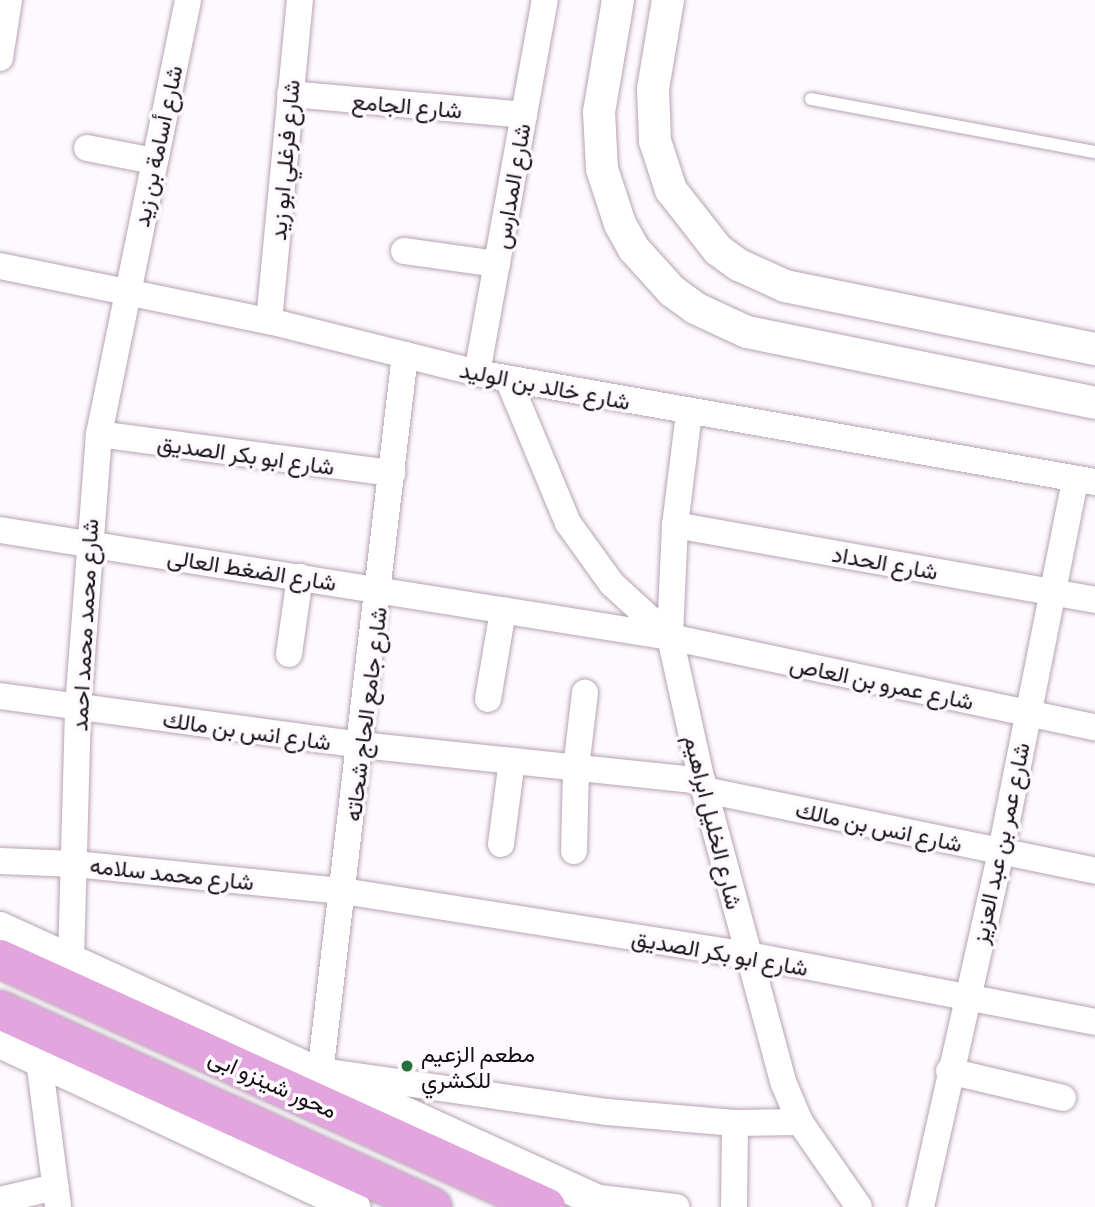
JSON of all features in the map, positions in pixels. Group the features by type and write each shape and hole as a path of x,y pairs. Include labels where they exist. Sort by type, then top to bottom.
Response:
{"main road":[{"name":"محور شينزو ابى","path":"0,959 546,1207"},
{"name":"محور شينزو ابى","path":"0,1010 432,1207"}],"street":[{"path":"0,58 9,0"},
{"name":"شارع أسامة بن زيد","path":"127,292 188,0"},
{"name":"شارع فرغلي ابو زيد","path":"269,321 300,0"},
{"name":"شارع المدارس","path":"477,373 545,0"},
{"path":"618,0 599,112 602,170 620,224 634,249 672,291 695,308 747,332 1095,403"},
{"path":"668,0 653,89 655,141 671,190 718,250 750,271 785,286 1095,349"},
{"name":"شارع الجامع","path":"290,94 524,115"},
{"path":"87,148 154,161"},
{"path":"404,251 497,264"},
{"name":"شارع خالد بن الوليد","path":"0,266 269,321 477,373 689,413 1085,480"},
{"name":"شارع محمد محمد احمد","path":"71,960 78,707 88,544 99,434 127,292"},
{"name":"شارع جامع الحاج شحاته","path":"320,1072 380,589 405,355"},
{"path":"508,379 568,523 612,584 670,638"},
{"name":"شارع الخليل ابراهيم","path":"689,413 675,525 670,638 704,786 748,955 800,1122 859,1207"},
{"name":"شارع ابو بكر الصديق","path":"99,434 392,473"},
{"name":"شارع عمر بن عبد العزيز","path":"921,1207 965,999 1001,851 1052,592 1085,480"},
{"name":"شارع الحداد","path":"675,525 1095,600"},
{"name":"شارع الضغط العالى","path":"0,530 380,589 670,638"},
{"path":"289,654 300,577"},
{"path":"488,699 503,610"},
{"name":"شارع عمرو بن العاص","path":"670,638 1095,727"},
{"path":"574,851 576,768 585,693"},
{"name":"شارع انس بن مالك","path":"0,696 361,745 576,768 704,786 1095,871"},
{"path":"501,844 512,761"},
{"name":"شارع محمد سلامه","path":"0,861 75,863 343,891"},
{"name":"شارع ابو بكر الصديق","path":"343,891 748,955 965,999 1095,1021"},
{"path":"0,928 320,1072 599,1202 676,1207"},
{"path":"0,1042 304,1196 354,1207"},
{"path":"0,1200 57,1197 39,1060"},
{"path":"949,1071 1063,1098"},
{"path":"320,1072 607,1112 736,1123 800,1122"},
{"path":"734,1207 736,1123"}],"lane":[{"path":"811,99 1095,152"}],"place":[{"name":"مطعم الزعيم للكشري","path":"407,1066"}]}
